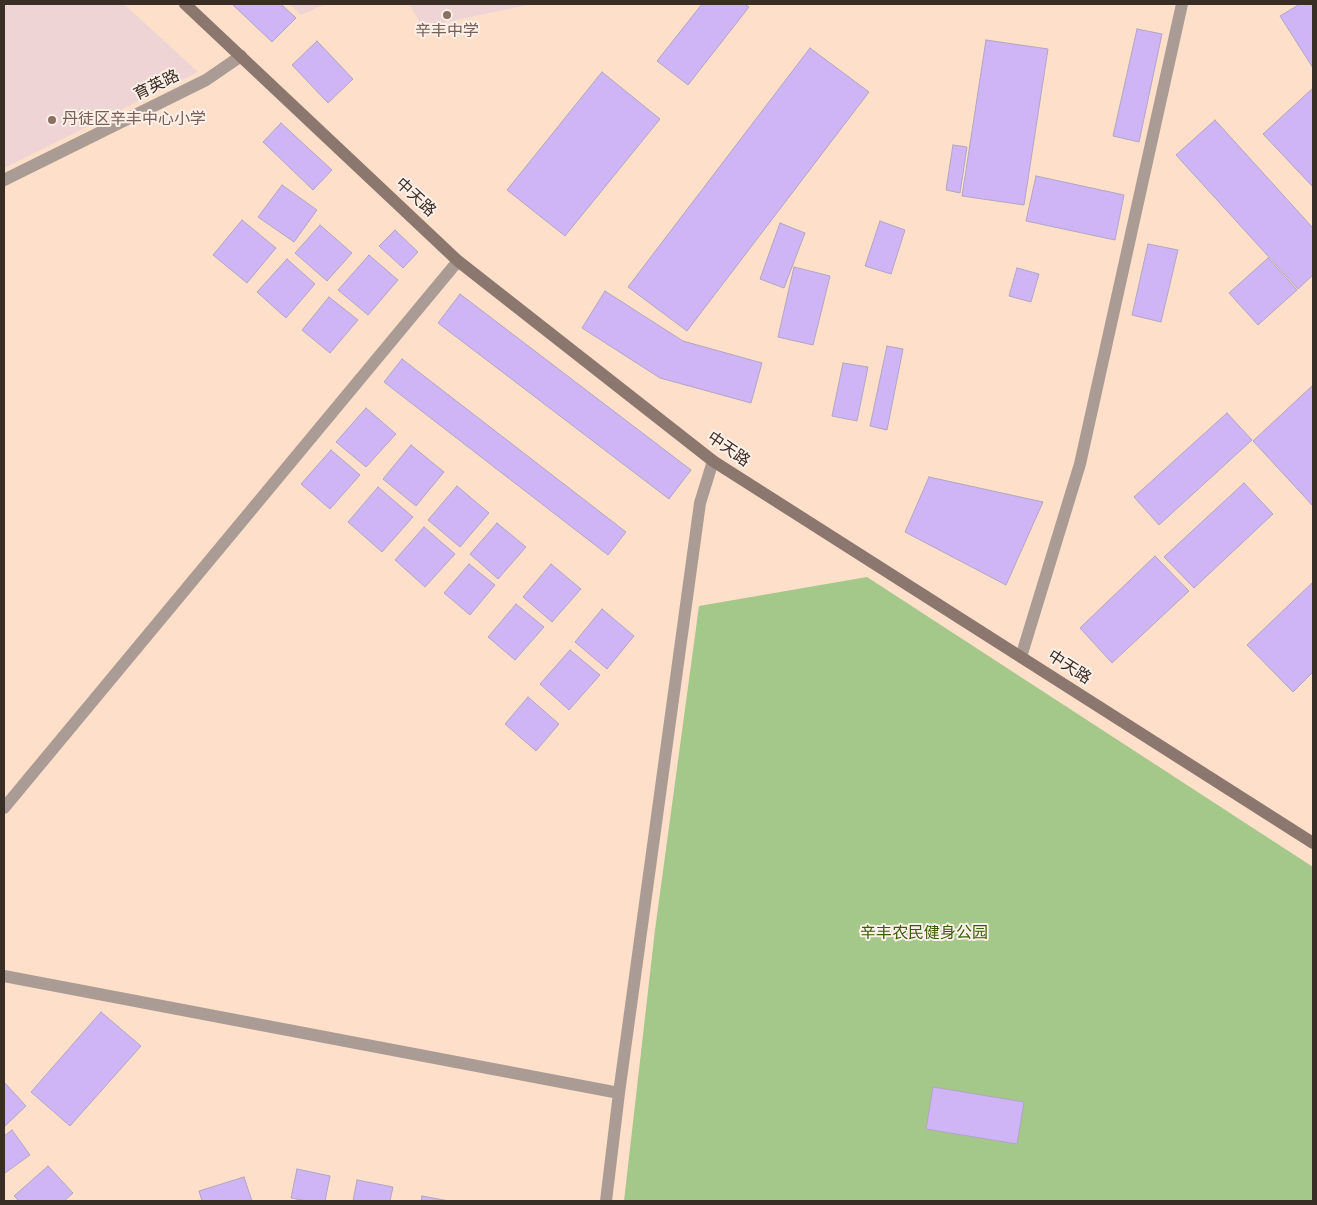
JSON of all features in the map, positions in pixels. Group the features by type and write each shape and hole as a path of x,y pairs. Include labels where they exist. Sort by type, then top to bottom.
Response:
{"main road":[{"name":"中天路","path":"185,4 458,261 713,461 1313,843"}],"street":[{"path":"1021,657 1080,464 1182,4"},
{"name":"育英路","path":"4,180 206,80 241,56"},
{"path":"4,808 458,261"},
{"path":"606,1201 619,1093 700,503 713,461"},
{"path":"4,976 619,1093"}],"shaded area":[{"name":"丹徒区辛丰中心小学","path":"4,4 124,4 198,72 4,168"},
{"path":"289,4 326,4 301,15"},
{"name":"辛丰中学","path":"409,4 532,4 423,27"}],"green space":[{"name":"辛丰农民健身公园","path":"867,577 1313,867 1313,1201 624,1201 655,930 699,606"}],"building":[{"path":"232,4 281,4 296,18 272,42"},
{"path":"702,4 744,4 749,7 688,85 657,61"},
{"path":"1300,4 1313,4 1313,68 1280,16"},
{"path":"1137,29 1162,34 1139,142 1113,136"},
{"path":"986,40 1048,49 1024,205 962,196"},
{"path":"317,41 353,79 328,103 292,65"},
{"path":"810,48 869,92 687,331 628,287"},
{"path":"602,72 660,119 565,236 507,190"},
{"path":"1313,88 1313,187 1263,134"},
{"path":"1215,120 1313,228 1313,275 1298,289 1176,155"},
{"path":"281,123 332,170 313,190 263,142"},
{"path":"953,145 967,147 960,193 946,190"},
{"path":"1036,176 1124,195 1115,240 1026,221"},
{"path":"282,185 317,210 294,242 258,217"},
{"path":"242,220 276,248 247,283 213,255"},
{"path":"880,221 905,230 891,274 865,266"},
{"path":"780,223 805,233 784,288 760,279"},
{"path":"320,225 352,253 327,281 295,253"},
{"path":"395,230 418,252 403,268 379,246"},
{"path":"1148,244 1178,250 1161,322 1132,315"},
{"path":"369,255 398,280 368,315 338,290"},
{"path":"1268,258 1297,290 1258,325 1229,293"},
{"path":"287,259 315,284 286,318 257,292"},
{"path":"794,267 830,276 813,345 778,337"},
{"path":"1017,268 1039,274 1031,302 1009,296"},
{"path":"605,291 683,341 762,363 751,403 660,378 582,328"},
{"path":"460,294 691,470 669,499 438,323"},
{"path":"329,297 358,320 330,353 302,330"},
{"path":"887,346 903,349 887,430 870,426"},
{"path":"402,359 626,532 608,555 384,382"},
{"path":"843,363 868,367 857,421 832,416"},
{"path":"1313,385 1313,506 1253,441"},
{"path":"366,408 396,434 366,467 336,442"},
{"path":"1227,413 1252,440 1159,525 1134,497"},
{"path":"411,445 444,472 416,506 383,479"},
{"path":"331,450 360,475 330,509 301,484"},
{"path":"929,477 1043,502 1006,585 905,532"},
{"path":"1244,483 1273,514 1194,588 1164,557"},
{"path":"457,486 489,513 460,547 428,520"},
{"path":"378,487 413,517 382,552 348,522"},
{"path":"497,523 526,547 498,579 470,554"},
{"path":"424,527 455,554 425,587 395,560"},
{"path":"1155,556 1189,591 1112,663 1080,628"},
{"path":"469,564 495,585 470,615 444,593"},
{"path":"551,564 581,589 552,622 523,597"},
{"path":"1313,582 1313,672 1293,692 1247,645"},
{"path":"516,604 544,627 515,660 488,637"},
{"path":"602,609 634,636 607,669 575,642"},
{"path":"570,650 600,675 569,710 540,684"},
{"path":"528,697 559,724 536,751 505,724"},
{"path":"101,1012 141,1046 70,1126 31,1092"},
{"path":"4,1082 26,1106 4,1127"},
{"path":"933,1087 1024,1102 1017,1144 926,1129"},
{"path":"12,1130 30,1155 5,1173 4,1136"},
{"path":"48,1166 73,1193 64,1201 19,1201 14,1196"},
{"path":"297,1169 330,1176 325,1201 307,1201 291,1198"},
{"path":"244,1177 252,1201 202,1201 199,1191"},
{"path":"357,1180 393,1187 390,1201 353,1201"},
{"path":"422,1196 449,1201 421,1201"}],"place":[{"name":"辛丰中学","path":"447,15"},
{"name":"丹徒区辛丰中心小学","path":"52,120"}]}
